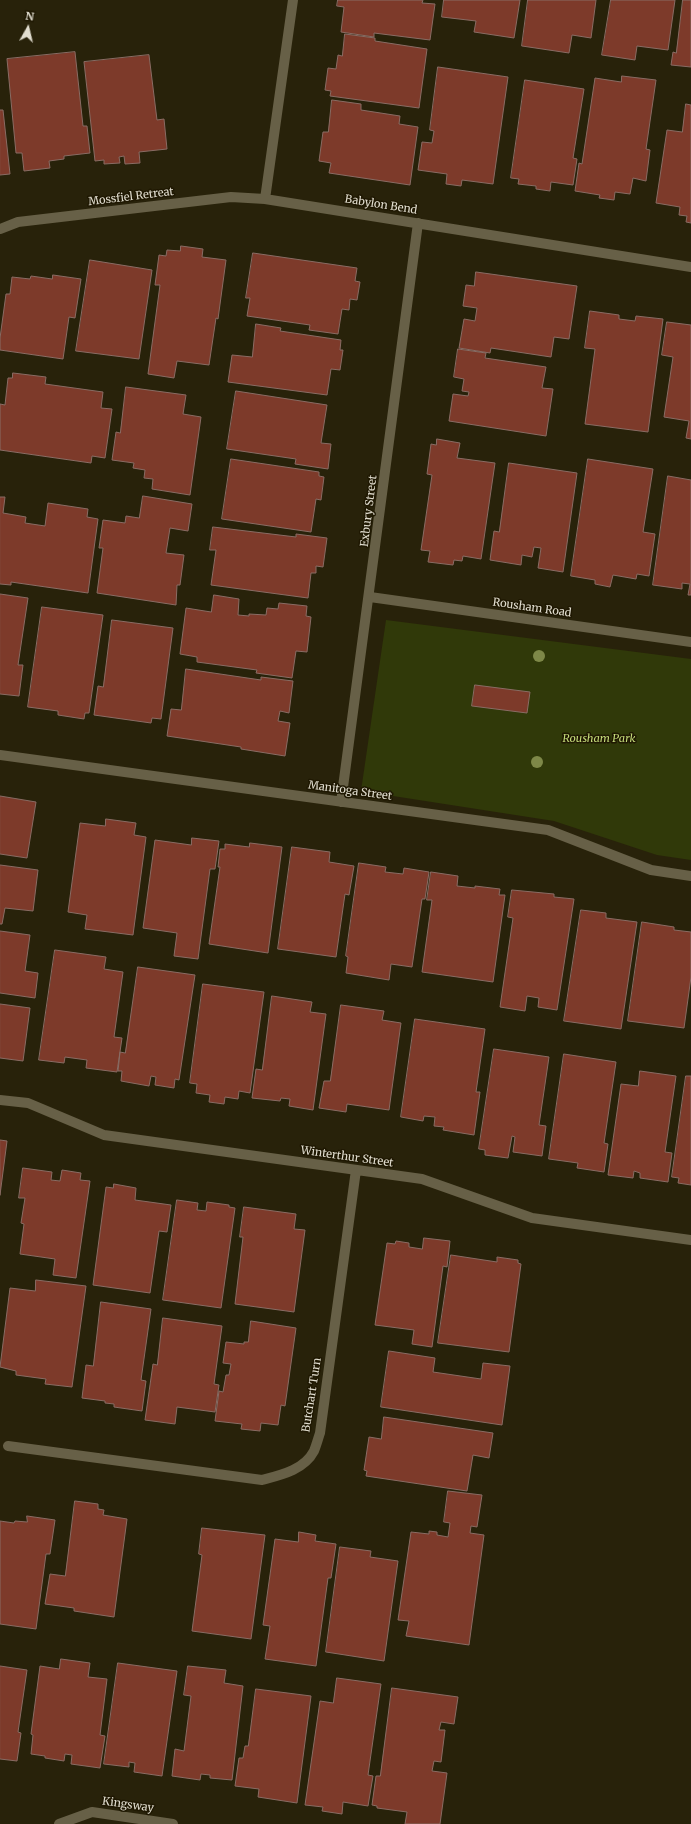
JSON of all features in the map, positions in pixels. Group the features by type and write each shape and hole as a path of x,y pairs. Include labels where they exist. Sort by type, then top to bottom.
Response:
{"street":[{"path":"265,199 293,0"},
{"name":"Mossfiel Retreat","path":"0,229 18,222 232,197 265,199"},
{"name":"Babylon Bend","path":"265,199 691,267"},
{"name":"Exbury Street","path":"341,802 370,597 418,223"},
{"name":"Rousham Road","path":"370,597 691,642"},
{"name":"Manitoga Street","path":"0,754 548,830 651,870 691,876"},
{"name":"Winterthur Street","path":"0,1100 28,1103 104,1135 422,1180 532,1218 691,1240"},
{"name":"Butchart Turn","path":"8,1446 262,1480 283,1475 299,1467 313,1452 320,1433 356,1170"},
{"name":"Kingsway","path":"59,1824 92,1812 173,1824"}],"green space":[{"name":"Rousham Park","path":"386,620 691,659 691,860 657,855 554,821 361,791"}],"building":[{"path":"338,0 423,0 422,3 435,4 430,40 374,33 374,37 341,32 344,7 337,6"},
{"path":"444,0 520,0 514,38 474,32 476,21 442,17"},
{"path":"528,0 596,0 591,38 572,35 569,53 522,46"},
{"path":"611,0 675,0 668,50 637,46 635,60 602,55"},
{"path":"683,0 691,0 691,67 671,65 673,52 676,53"},
{"path":"345,34 375,38 375,41 427,49 419,108 330,96 331,91 325,90 328,68 336,69 338,55 342,56"},
{"path":"75,52 83,126 87,126 90,153 64,156 64,159 49,161 50,168 24,171 22,153 16,153 7,59"},
{"path":"149,55 157,120 164,119 167,149 139,152 140,163 125,164 124,156 119,157 120,163 104,164 104,160 95,161 84,62"},
{"path":"438,67 508,77 493,184 462,180 461,186 446,184 447,174 418,170 422,142 432,143 434,131 430,130"},
{"path":"622,76 656,80 646,149 650,150 646,181 633,178 630,194 615,192 614,200 599,198 600,195 575,191 579,163 582,164 595,78 621,82"},
{"path":"525,80 584,89 573,158 577,159 573,185 551,182 550,191 536,189 536,186 518,184 519,179 511,178"},
{"path":"332,100 361,104 361,110 400,116 399,124 418,127 410,185 329,173 331,163 319,161 323,132 328,132"},
{"path":"686,104 691,105 691,223 686,222 687,216 679,215 680,207 656,203 667,130 682,132"},
{"path":"0,110 3,110 10,174 0,175"},
{"path":"181,246 203,249 202,257 226,260 218,319 216,318 209,365 177,361 174,378 148,374 160,285 155,285 159,255 166,256 167,250 180,251"},
{"path":"253,253 357,268 355,281 360,282 357,300 350,299 349,310 342,309 338,334 309,330 310,325 247,316 250,298 246,298"},
{"path":"90,260 152,270 139,359 76,351"},
{"path":"476,272 577,286 569,339 554,337 551,357 491,348 490,353 459,348 464,319 475,321 477,308 463,306 466,285 474,286"},
{"path":"53,275 81,279 75,318 69,317 63,359 0,350 0,338 6,294 10,294 12,277 30,279 31,276 52,279"},
{"path":"590,311 619,315 619,319 635,321 636,316 663,319 648,432 585,424 595,349 585,348"},
{"path":"667,322 691,325 691,439 686,438 689,421 664,417 673,357 662,355"},
{"path":"256,324 281,328 280,331 341,340 340,350 343,350 340,370 331,369 327,395 228,382 232,355 252,357"},
{"path":"458,349 486,353 485,358 546,367 542,388 553,389 546,436 449,421 453,394 468,396 469,392 462,391 464,379 454,377"},
{"path":"13,373 46,377 45,384 103,392 101,408 112,409 105,458 92,456 91,463 0,450 0,404 5,405 8,378 12,378"},
{"path":"126,387 186,395 183,414 201,417 190,495 152,489 153,479 144,478 145,470 133,468 134,463 112,460 116,432 120,433"},
{"path":"236,391 327,405 321,443 331,444 328,469 295,464 296,459 227,449"},
{"path":"437,439 460,443 457,458 495,463 481,559 463,556 462,561 454,560 453,565 428,562 430,551 421,550 432,475 427,474 431,444 436,445"},
{"path":"231,459 319,472 319,476 324,477 321,500 316,499 311,532 222,519"},
{"path":"588,459 653,469 643,532 655,534 649,576 637,574 636,579 613,575 610,587 595,584 595,580 571,576"},
{"path":"509,463 577,473 563,572 538,568 541,548 534,547 532,557 522,555 521,565 490,560 494,531 499,532"},
{"path":"668,476 691,480 691,595 688,595 690,584 682,583 682,589 653,585"},
{"path":"143,496 192,504 188,531 170,528 166,553 184,555 180,585 177,585 176,605 97,593 103,548 99,548 103,520 125,523 126,516 139,518"},
{"path":"0,497 5,497 3,513 26,517 25,523 45,526 48,503 88,509 87,517 98,519 88,593 11,582 11,585 0,584"},
{"path":"213,527 296,537 296,534 327,538 323,567 316,566 316,573 311,573 308,598 211,585 216,550 210,550"},
{"path":"0,594 28,598 18,665 23,665 19,696 0,694"},
{"path":"214,595 239,599 238,615 266,615 267,608 278,609 279,603 307,606 306,616 311,617 307,652 296,651 292,678 256,673 257,670 197,662 197,657 180,654 186,608 211,612"},
{"path":"42,607 103,615 89,713 85,713 84,719 58,715 58,711 28,707"},
{"path":"112,620 173,628 161,719 152,718 151,723 94,715 98,686 103,687"},
{"path":"186,669 261,680 261,677 293,681 289,713 280,711 278,721 290,723 285,756 241,749 241,747 167,736 171,709 181,710"},
{"path":"475,685 530,692 527,713 472,706"},
{"path":"0,796 36,802 27,858 0,854"},
{"path":"106,819 136,823 134,835 146,837 133,935 85,929 87,915 68,912 80,823 105,826"},
{"path":"192,838 219,841 215,869 210,869 198,959 174,956 177,933 143,928 155,840 191,845"},
{"path":"250,843 282,847 268,953 209,944 220,867 218,867 220,849 225,849 225,844 249,847"},
{"path":"292,847 330,852 329,862 354,866 349,895 345,894 336,957 278,949"},
{"path":"359,863 386,867 385,872 403,874 404,868 429,872 425,899 422,899 412,967 391,964 389,980 346,973 348,957 346,956"},
{"path":"0,865 38,870 33,911 5,908 2,924 0,924"},
{"path":"431,872 458,876 457,886 475,888 475,886 500,889 499,895 505,895 493,982 422,972 432,900 427,900"},
{"path":"512,890 554,894 554,897 574,899 557,1010 538,1007 539,998 527,996 525,1011 500,1007 513,918 508,917"},
{"path":"581,910 606,913 606,918 637,922 621,1029 564,1021"},
{"path":"642,922 674,927 674,930 691,932 691,977 684,1028 628,1021"},
{"path":"0,931 30,935 25,971 38,973 35,998 0,993"},
{"path":"55,950 106,957 104,969 123,972 114,1037 122,1038 117,1072 86,1068 87,1060 65,1057 64,1063 39,1060"},
{"path":"138,967 195,975 179,1080 175,1079 174,1088 155,1085 156,1077 151,1076 149,1086 121,1081 122,1071 118,1071 120,1052 125,1053"},
{"path":"203,984 264,992 250,1093 239,1091 238,1099 225,1097 224,1104 209,1102 210,1095 196,1093 197,1084 190,1083"},
{"path":"272,996 312,1002 310,1012 326,1014 313,1110 289,1106 290,1099 281,1098 280,1101 252,1098 256,1069 262,1070"},
{"path":"0,1004 30,1008 23,1061 0,1058"},
{"path":"341,1005 384,1011 382,1020 401,1023 389,1110 347,1104 346,1112 319,1108 324,1081 330,1081"},
{"path":"415,1019 485,1029 476,1092 480,1092 474,1135 443,1130 444,1127 434,1126 435,1117 424,1116 423,1121 401,1117"},
{"path":"494,1049 549,1057 539,1125 546,1126 542,1156 513,1152 515,1137 512,1136 508,1158 485,1155 485,1150 479,1149"},
{"path":"564,1054 616,1062 604,1143 608,1144 604,1172 577,1168 578,1163 549,1159"},
{"path":"640,1071 676,1076 665,1152 672,1153 668,1182 640,1178 640,1173 634,1171 633,1178 608,1175 621,1084 638,1086"},
{"path":"686,1076 691,1076 691,1185 678,1183 679,1178 672,1177"},
{"path":"0,1140 7,1141 0,1195"},
{"path":"23,1168 52,1172 51,1180 60,1181 62,1170 81,1173 80,1180 90,1181 76,1278 53,1275 55,1259 20,1254 24,1224 21,1223 25,1198 19,1198"},
{"path":"114,1184 136,1188 135,1200 171,1205 167,1232 159,1231 150,1293 93,1285 106,1187 113,1188"},
{"path":"177,1200 198,1203 197,1210 206,1211 207,1202 229,1205 229,1207 235,1208 221,1308 163,1300"},
{"path":"244,1207 296,1214 294,1229 305,1230 294,1312 235,1304 243,1237 240,1237"},
{"path":"424,1238 450,1241 447,1267 443,1266 432,1347 412,1344 414,1330 375,1325 387,1243 395,1244 396,1241 409,1243 409,1247 422,1249"},
{"path":"451,1255 497,1262 497,1257 518,1260 518,1263 521,1264 509,1352 438,1343"},
{"path":"36,1280 86,1286 72,1387 45,1384 46,1379 16,1375 16,1371 0,1367 10,1288 35,1291"},
{"path":"101,1302 151,1309 141,1380 146,1381 142,1411 114,1407 114,1404 105,1403 105,1401 82,1398 86,1365 93,1366"},
{"path":"163,1318 222,1326 214,1384 219,1385 215,1412 177,1407 175,1424 145,1420 153,1364 157,1365"},
{"path":"251,1321 296,1328 285,1406 281,1405 278,1425 261,1423 260,1431 241,1429 242,1424 215,1421 219,1391 223,1392 226,1375 229,1375 231,1364 223,1363 226,1342 244,1344 244,1342 248,1342"},
{"path":"389,1351 435,1358 433,1372 481,1379 483,1363 510,1366 502,1425 381,1407"},
{"path":"384,1417 493,1433 489,1458 473,1455 467,1491 366,1476 367,1471 364,1470 369,1437 381,1439"},
{"path":"448,1491 482,1495 477,1527 471,1526 470,1533 484,1535 469,1645 406,1636 409,1621 398,1620 411,1532 429,1534 429,1531 437,1532 437,1535 448,1537 450,1523 444,1522"},
{"path":"75,1501 98,1504 98,1509 104,1510 103,1515 127,1519 114,1617 74,1611 74,1608 45,1604 50,1574 65,1576"},
{"path":"27,1516 55,1520 50,1554 46,1554 36,1629 0,1624 0,1521 14,1523 15,1521 27,1522"},
{"path":"202,1528 265,1535 251,1639 192,1631 202,1555 199,1554"},
{"path":"299,1532 316,1535 315,1541 336,1544 331,1578 328,1578 316,1666 265,1659 270,1626 263,1625 275,1539 298,1542"},
{"path":"340,1547 371,1551 370,1557 398,1561 384,1661 326,1652"},
{"path":"61,1659 90,1663 88,1677 107,1679 100,1735 105,1736 100,1768 71,1764 72,1755 65,1754 64,1761 31,1754 33,1735 31,1734 40,1666 59,1669"},
{"path":"118,1663 177,1671 162,1776 134,1772 135,1763 129,1762 129,1767 104,1764"},
{"path":"0,1666 27,1670 18,1732 21,1733 17,1761 0,1759"},
{"path":"188,1666 226,1670 224,1683 243,1686 232,1780 210,1778 210,1775 201,1774 200,1780 172,1776 175,1749 184,1751 191,1696 184,1695"},
{"path":"337,1678 381,1684 368,1775 373,1776 368,1806 343,1802 342,1814 322,1811 323,1807 305,1805 320,1701 333,1703"},
{"path":"392,1688 458,1697 454,1724 441,1722 439,1730 445,1730 441,1762 434,1761 432,1771 447,1773 440,1824 405,1824 407,1812 377,1808 377,1806 372,1805 376,1776 380,1776"},
{"path":"256,1689 311,1696 297,1803 258,1797 259,1789 235,1786 239,1758 243,1758 245,1746 248,1746"}]}
